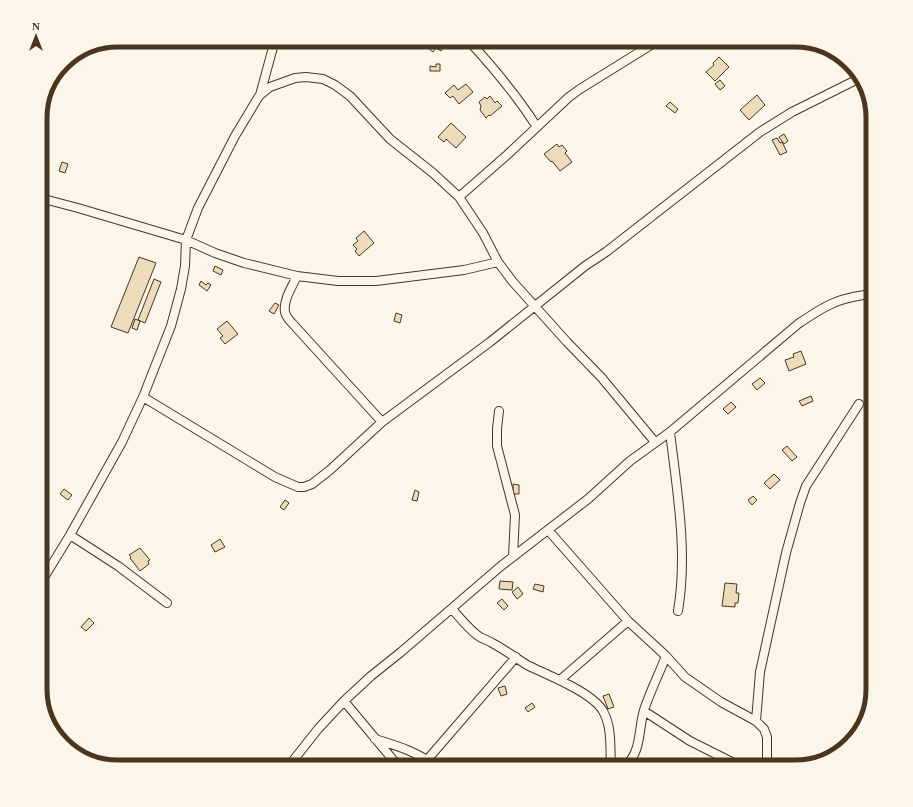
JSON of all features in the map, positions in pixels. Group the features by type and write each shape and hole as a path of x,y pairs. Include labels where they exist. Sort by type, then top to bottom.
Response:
{"street":[{"path":"47,573 70,535 122,442 144,397 171,326 181,289 185,266 186,240 198,208 217,170 259,96 273,47"},
{"path":"474,47 526,110 537,127"},
{"path":"459,197 569,97 648,47"},
{"path":"259,96 270,87 295,78 306,77 323,79 335,85 350,96 390,139 433,173 459,197 483,233 498,262 513,282 601,377 655,442"},
{"path":"144,397 275,476 298,487 304,487 312,484 330,470 382,422 490,342 585,266 606,252 760,132 792,112 855,81"},
{"path":"47,200 186,240 244,264 297,276 338,281 376,281 464,270 498,262"},
{"path":"297,276 288,294 285,304 285,314 292,324 338,372 382,422"},
{"path":"294,760 318,729 344,701 376,671 452,609 513,556 588,499 630,461 670,432 804,320 821,308 841,299 866,295"},
{"path":"756,721 760,672 786,553 800,503 806,486 859,404"},
{"path":"499,412 497,446 515,515 513,556"},
{"path":"670,432 678,495 682,548 678,611"},
{"path":"548,530 628,622 666,656 685,676 702,690 756,721 764,728 767,737 766,760"},
{"path":"70,535 118,566 167,603"},
{"path":"452,609 467,627 478,636 526,664 560,680 590,697 604,711 607,720 611,760"},
{"path":"560,680 628,622"},
{"path":"631,760 637,751 644,711 666,656"},
{"path":"375,738 411,751 428,760 516,657"},
{"path":"344,701 393,760"},
{"path":"644,711 690,741 728,760"}],"building":[{"path":"430,47 444,47 441,51 436,48 433,52 429,49"},
{"path":"719,57 729,67 715,81 706,72 714,65 713,63"},
{"path":"436,64 440,64 440,71 430,71 430,66 436,67"},
{"path":"720,80 725,86 720,90 715,84"},
{"path":"466,84 473,92 459,104 453,96 450,98 445,93 454,85 458,90"},
{"path":"757,95 765,105 749,120 740,110"},
{"path":"490,96 495,103 497,101 502,106 486,118 480,110 481,106 479,102 485,97 487,99"},
{"path":"670,102 678,109 675,113 666,106"},
{"path":"451,123 466,137 456,148 446,139 444,142 438,137"},
{"path":"784,134 788,141 784,144 779,137"},
{"path":"777,138 780,143 782,142 787,152 780,155 772,140"},
{"path":"557,144 559,147 562,145 567,151 565,153 572,162 560,171 544,154"},
{"path":"62,162 68,164 65,173 59,171"},
{"path":"364,231 374,243 359,256 355,251 357,249 353,245 358,241 356,238"},
{"path":"139,257 156,263 128,333 111,327"},
{"path":"215,266 223,270 221,275 213,271"},
{"path":"154,279 161,282 145,323 138,320"},
{"path":"201,281 206,285 208,283 211,285 207,291 199,285"},
{"path":"275,303 279,305 274,314 269,311"},
{"path":"396,313 402,315 400,323 394,321"},
{"path":"135,319 140,321 137,330 132,328"},
{"path":"227,321 238,334 225,344 220,338 223,336 217,329"},
{"path":"801,351 806,364 789,371 785,360 794,357 793,354"},
{"path":"760,378 765,383 757,390 752,384"},
{"path":"811,396 813,401 802,406 799,401"},
{"path":"731,402 736,407 728,414 723,409"},
{"path":"787,446 797,457 792,461 782,450"},
{"path":"774,474 780,480 770,489 764,483"},
{"path":"513,484 519,485 519,494 513,494"},
{"path":"64,489 72,495 68,500 60,494"},
{"path":"415,490 419,492 417,501 412,500"},
{"path":"753,496 757,500 752,505 748,500"},
{"path":"285,500 289,503 284,510 280,507"},
{"path":"220,539 225,547 215,552 211,545"},
{"path":"140,548 150,560 148,561 149,564 140,571 129,555"},
{"path":"500,581 513,582 512,590 499,589"},
{"path":"725,583 737,584 736,593 739,593 738,603 735,603 735,607 722,606"},
{"path":"535,584 544,586 543,592 533,589"},
{"path":"518,587 523,594 517,599 512,592"},
{"path":"502,599 508,606 504,610 497,603"},
{"path":"89,618 94,623 86,631 81,627"},
{"path":"505,686 507,694 501,696 498,688"},
{"path":"609,694 614,707 608,709 603,696"},
{"path":"532,703 535,707 528,712 525,708"}]}
